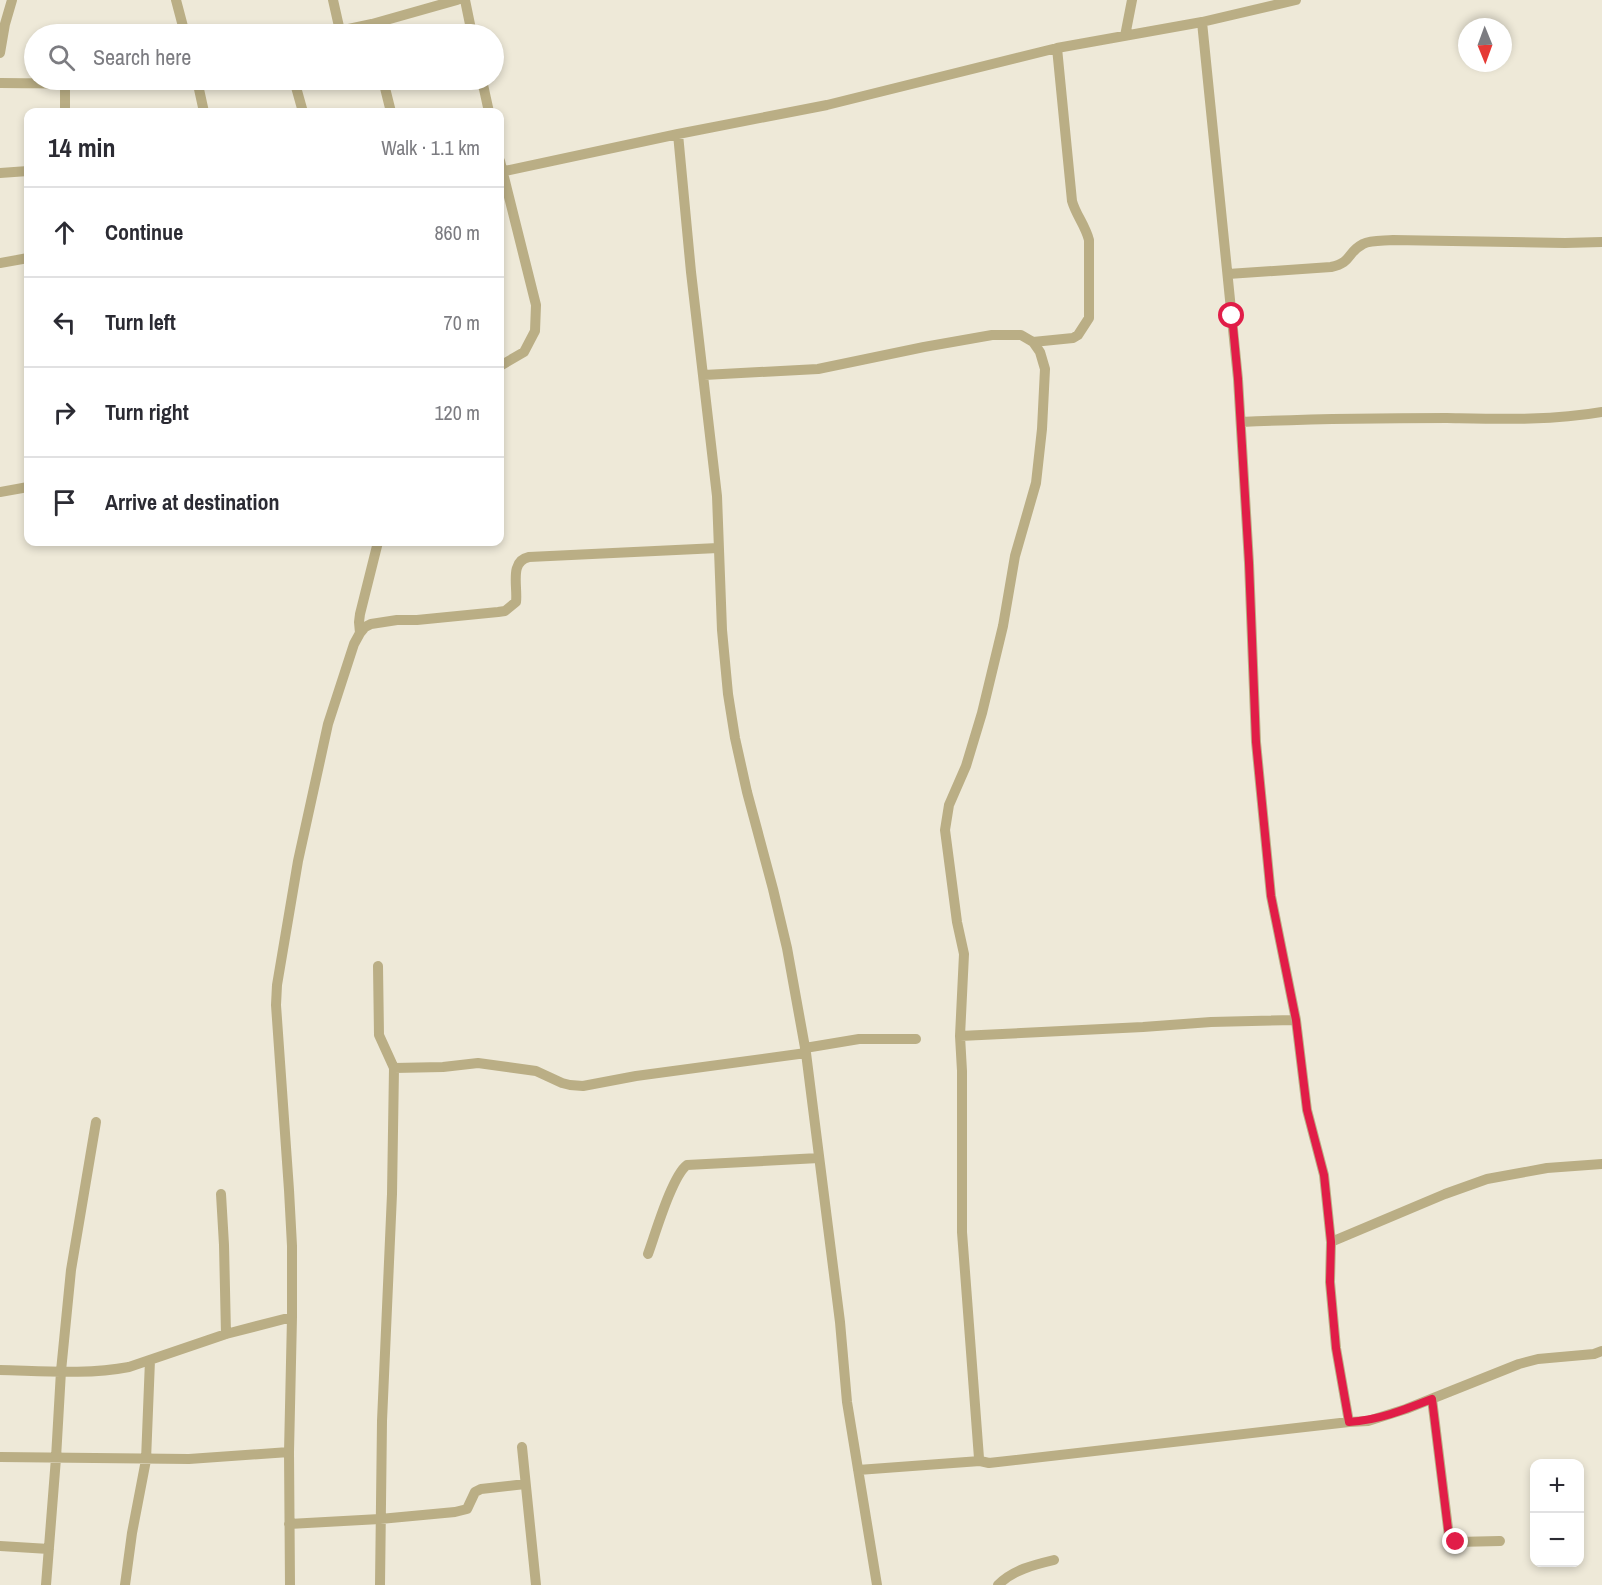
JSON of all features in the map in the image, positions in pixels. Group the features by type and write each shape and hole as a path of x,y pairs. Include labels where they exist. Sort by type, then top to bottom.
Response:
{"street":[{"path":"0,53 12,0"},
{"path":"176,0 182,24"},
{"path":"333,0 338,24"},
{"path":"387,24 457,0"},
{"path":"465,0 470,24"},
{"path":"1125,36 1132,0"},
{"path":"504,167 827,105 1057,48 1202,22 1296,0"},
{"path":"1202,22 1238,379 1257,754 1271,896 1296,1020 1307,1110 1324,1175 1331,1242 1330,1282 1336,1348 1349,1422"},
{"path":"1034,342 1073,338 1078,335 1089,318 1089,240 1086,227 1075,211 1072,201 1057,48"},
{"path":"0,83 24,83"},
{"path":"65,90 65,108"},
{"path":"199,90 203,108"},
{"path":"297,90 302,108"},
{"path":"386,90 390,108"},
{"path":"484,90 488,108"},
{"path":"678,134 691,272 717,496 724,665 733,727 747,792 787,948 806,1050 840,1322 845,1392 877,1585"},
{"path":"0,173 24,171"},
{"path":"504,183 536,305 535,331 524,352 504,364"},
{"path":"1228,274 1342,265 1355,249 1365,243 1375,241 1602,242"},
{"path":"0,263 24,259"},
{"path":"704,375 818,369 992,335 1021,335 1034,342 1045,369 1036,483 1015,556 982,713 966,766 949,805 945,830 957,922 964,954 960,1036 962,1232 980,1461"},
{"path":"1240,422 1308,418 1510,419 1602,412"},
{"path":"0,492 24,488"},
{"path":"360,633 360,614 377,546"},
{"path":"290,1585 291,1223 276,1017 277,985 298,861 328,724 354,644 365,627 380,622 505,611 516,602 517,568 519,561 523,558 718,548"},
{"path":"378,966 379,1035 394,1068 392,1206 382,1421 380,1585"},
{"path":"960,1036 1211,1022 1296,1020"},
{"path":"394,1068 442,1067 478,1063 536,1071 562,1083 583,1086 806,1050 859,1039 916,1039"},
{"path":"46,1585 61,1371 71,1270 96,1122"},
{"path":"648,1254 679,1175 687,1166 819,1158"},
{"path":"1331,1242 1445,1194 1487,1179 1547,1168 1602,1164"},
{"path":"221,1194 226,1334"},
{"path":"0,1370 118,1369 226,1334 292,1317"},
{"path":"858,1470 980,1461 989,1463 1368,1421 1432,1399 1519,1364 1538,1359 1594,1354 1602,1351"},
{"path":"125,1585 146,1460 150,1359"},
{"path":"1432,1399 1449,1536 1456,1542 1500,1541"},
{"path":"522,1447 536,1585"},
{"path":"0,1457 146,1460 289,1452"},
{"path":"289,1524 464,1511 474,1492 481,1489 525,1484"},
{"path":"0,1546 49,1549"},
{"path":"998,1585 1005,1578 1017,1572 1054,1560"}],"route":[{"path":"1232,316 1249,563 1256,742 1271,896 1296,1020 1307,1110 1324,1175 1331,1242 1330,1282 1336,1348 1349,1422 1368,1421 1432,1399 1449,1536 1456,1542"}]}
